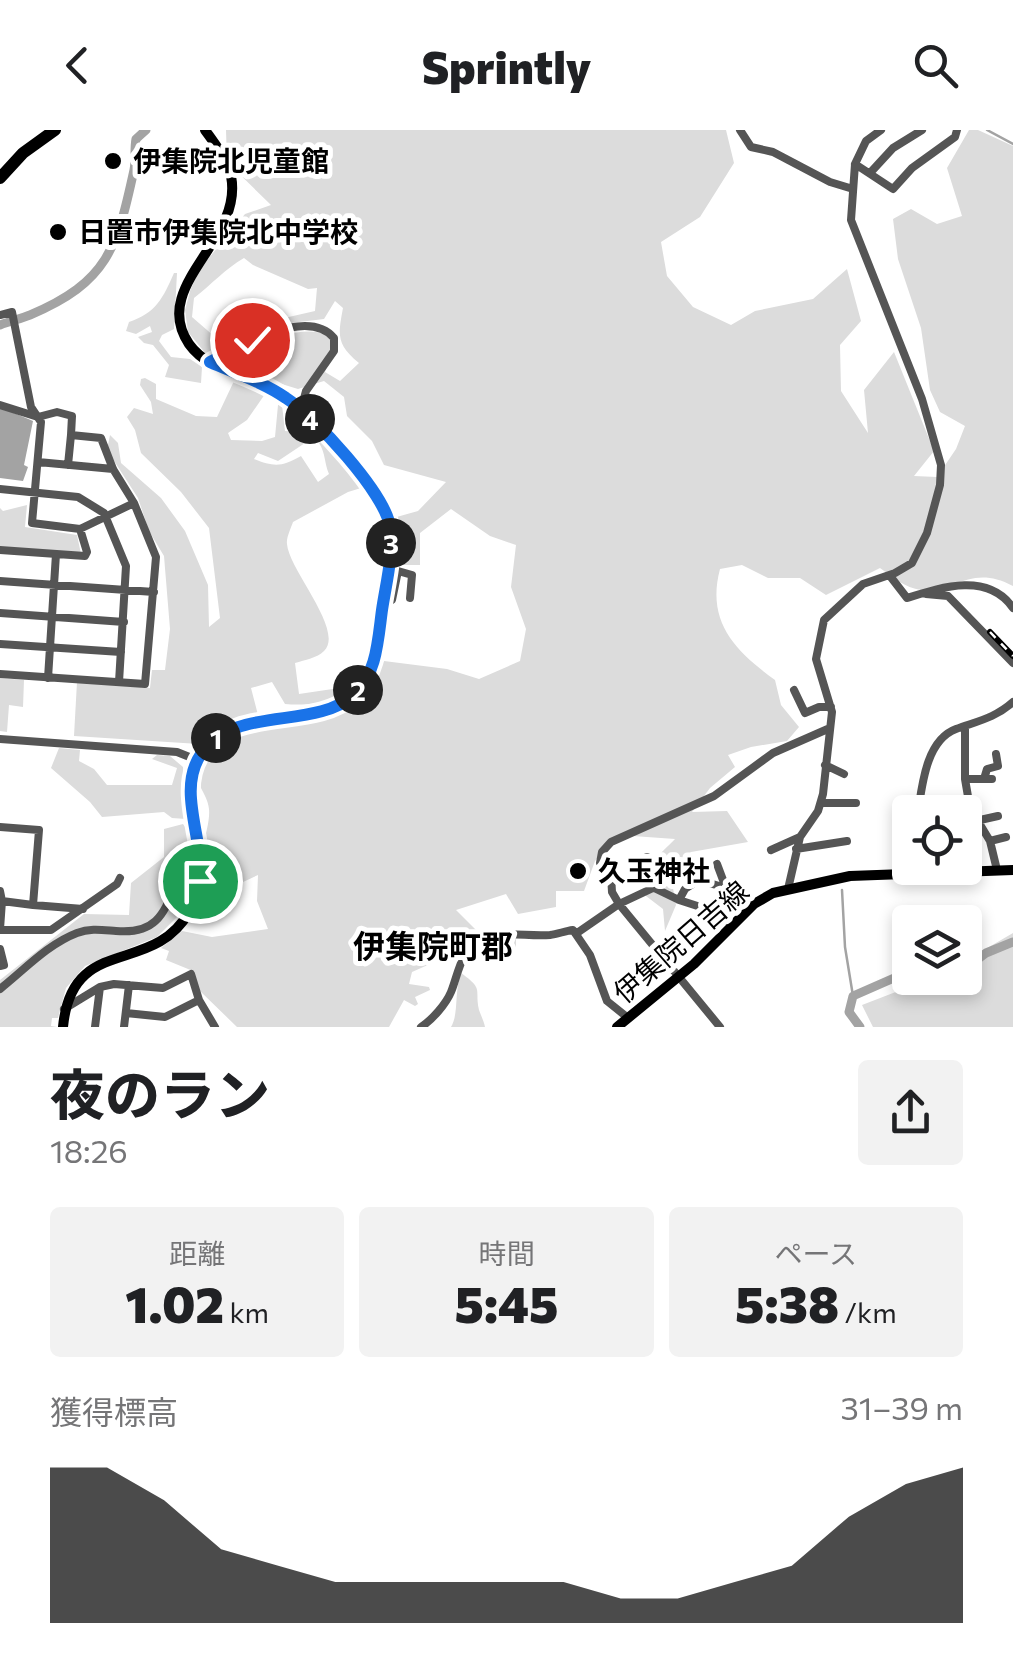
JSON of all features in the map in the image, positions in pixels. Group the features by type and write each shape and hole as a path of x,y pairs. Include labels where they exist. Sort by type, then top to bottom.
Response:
{"highway":[{"path":"0,178 23,153 55,130"}],"main road":[{"path":"62,1027 72,987 88,970 146,949 172,932 188,914 200,881 201,848 191,792 197,760 210,743 230,730 327,708 352,697 373,663 384,602 391,544 386,510 370,486 301,409 275,391 210,362 187,340 180,316 183,292 224,227 232,200 229,169 205,130"},
{"name":"伊集院日吉線","path":"982,870 1013,870"},
{"name":"伊集院日吉線","path":"617,1027 679,977 765,897 850,876 892,872"}],"street":[{"path":"740,130 750,147 773,152 830,182 853,189"},
{"path":"788,889 800,838 821,803 831,706 816,659 824,620 863,584 904,569 918,555 940,485 942,465 922,399 851,220 855,164 866,140 881,130"},
{"path":"870,172 893,148 922,130"},
{"path":"855,164 892,189 912,168 955,137 957,130"},
{"path":"0,315 12,314 31,408 42,422 32,523 80,528 134,503"},
{"path":"210,362 295,326 320,327 330,332 334,350 306,391 301,409"},
{"path":"0,405 38,417 58,412 72,416 68,465"},
{"path":"0,674 145,684 148,681 156,557 101,438 71,435"},
{"path":"38,462 113,470"},
{"path":"0,489 86,500 106,516 124,559 126,590 119,682"},
{"path":"0,550 85,556 80,528"},
{"path":"48,678 56,554"},
{"path":"384,602 392,600 398,572 412,575 410,598"},
{"path":"890,576 907,598 973,584 1007,600 1013,608"},
{"path":"0,581 154,592"},
{"path":"921,594 948,596 1013,663"},
{"path":"0,613 124,622"},
{"path":"0,644 121,652"},
{"path":"794,690 805,713 819,706 831,706"},
{"path":"920,795 938,744 953,730 998,714 1013,702"},
{"path":"720,1027 620,904 612,892 610,875 600,863 602,852 612,842 714,796 773,753 830,728"},
{"path":"965,728 968,795"},
{"path":"0,739 178,752 197,760"},
{"path":"965,779 988,779 987,769 998,766 996,754"},
{"path":"825,765 844,774"},
{"path":"821,803 856,804"},
{"path":"982,820 998,816"},
{"path":"982,824 997,870"},
{"path":"0,827 39,830 33,904"},
{"path":"990,840 1006,837"},
{"path":"771,850 800,838"},
{"path":"796,849 847,842"},
{"path":"648,856 646,880 653,888 719,913 732,925"},
{"path":"717,864 726,888 719,913"},
{"path":"0,989 56,944 80,931 146,928 165,912 180,875 200,881"},
{"path":"0,890 0,929 52,930 120,878"},
{"path":"679,900 685,889 698,880 726,888"},
{"path":"577,933 620,904 653,888"},
{"path":"2,901 83,909"},
{"path":"422,1027 450,995 455,971 481,939 573,930 590,955 607,1001 627,1017"},
{"path":"0,949 4,965 0,966"},
{"path":"64,1009 100,988 163,988 191,974 211,1026"},
{"path":"124,1027 129,985"},
{"path":"95,1027 100,988"},
{"path":"126,1013 165,1017 199,1000"}],"shaded area":[{"path":"226,130 726,130 734,163 700,217 661,242 667,276 693,307 731,325 755,311 813,299 847,269 861,321 840,345 841,391 868,433 864,390 894,352 934,451 914,476 937,477 956,449 965,426 940,412 930,390 921,328 898,259 893,219 911,209 937,224 962,216 947,168 969,130 978,130 1013,146 1013,586 985,577 921,590 904,585 880,568 826,595 800,578 768,578 742,565 720,569 717,605 727,634 775,680 781,705 799,727 787,741 728,755 735,767 710,788 692,812 727,811 748,842 691,852 676,870 676,905 665,931 663,909 646,896 646,886 652,864 675,839 619,835 595,861 584,891 556,891 556,907 518,914 506,894 456,910 479,933 516,935 516,953 457,952 412,972 409,984 430,990 415,997 415,1006 404,1000 389,1027 237,1027 200,991 193,971 166,960 169,951 161,948 182,931 212,937 268,929 257,901 258,875 185,909 157,937 85,966 66,988 58,1018 52,1018 51,1026 57,1027 0,1027 0,980 84,914 129,915 131,883 164,857 164,829 183,824 197,844 204,843 209,809 198,769 204,754 230,732 351,701 366,689 384,661 447,669 479,679 520,661 526,629 511,587 516,545 490,536 451,509 420,533 420,565 395,565 393,518 418,511 446,482 384,465 372,441 347,416 344,397 324,381 298,389 230,368 265,371 274,364 271,355 233,354 281,336 318,332 329,336 333,346 325,372 340,381 359,363 341,338 343,308 335,301 324,319 283,324 280,319 315,311 317,288 308,289 244,258 194,298 192,317 215,337 234,341 253,332 255,335 218,354 206,354 188,332 185,310 199,270 245,214 271,205 227,162"},
{"path":"174,273 174,329 159,341 171,357 190,359 202,367 201,383 165,377 169,365 153,345 138,337 152,332 150,326 136,334 126,331 129,322 158,304"},
{"path":"145,378 156,384 156,399 196,416 217,417 234,381 265,394 247,420 228,433 231,440 262,441 275,437 278,405 282,405 285,431 310,433 314,437 278,461 258,453 254,459 278,465 301,456 318,482 329,474 319,443 322,441 361,488 293,522 287,542 322,615 329,642 321,653 295,663 299,694 346,687 348,680 355,679 357,682 342,695 314,703 285,704 272,682 251,688 258,715 225,723 199,744 74,736 77,682 150,688 152,670 165,670 170,629 164,556 149,531 138,498 107,450 110,435 118,443 121,463 161,498 185,531 208,585 209,627 220,618 209,528 181,492 141,453 127,417 134,408 153,414 151,402 140,385"},
{"path":"0,407 33,421 23,481 0,478"},
{"path":"27,505 25,527 77,535 81,554 0,547 0,508 3,511"},
{"path":"0,678 24,680 23,707 9,705 7,732 0,731"},
{"path":"59,748 80,750 79,761 94,769 107,785 172,785 177,768 152,759 157,755 170,756 183,767 186,819 172,818 164,812 102,817 51,768"},
{"path":"1013,933 1013,1027 873,1027 862,1005 892,993 982,995 982,951"},
{"path":"461,973 476,987 485,1027 451,1027"}],"waterway":[{"path":"0,325 30,315 77,289 105,259 122,221 135,166 136,139 146,130"},
{"path":"987,130 1013,144"},
{"path":"842,890 853,996"},
{"path":"982,956 1013,942"},
{"path":"860,1027 849,1012 853,996 892,979"}],"railway":[{"path":"990,632 1013,656"}],"place":[{"name":"伊集院北児童館","path":"113,161"},
{"name":"日置市伊集院北中学校","path":"58,232"},
{"name":"久玉神社","path":"578,871"}],"district":[{"name":"伊集院町郡","path":"433,947"}],"route":[{"path":"200,881 201,848 191,792 197,760 222,733 327,708 357,692 376,654 391,553 386,510 322,431 301,409 275,391 210,362 252,340"}]}
